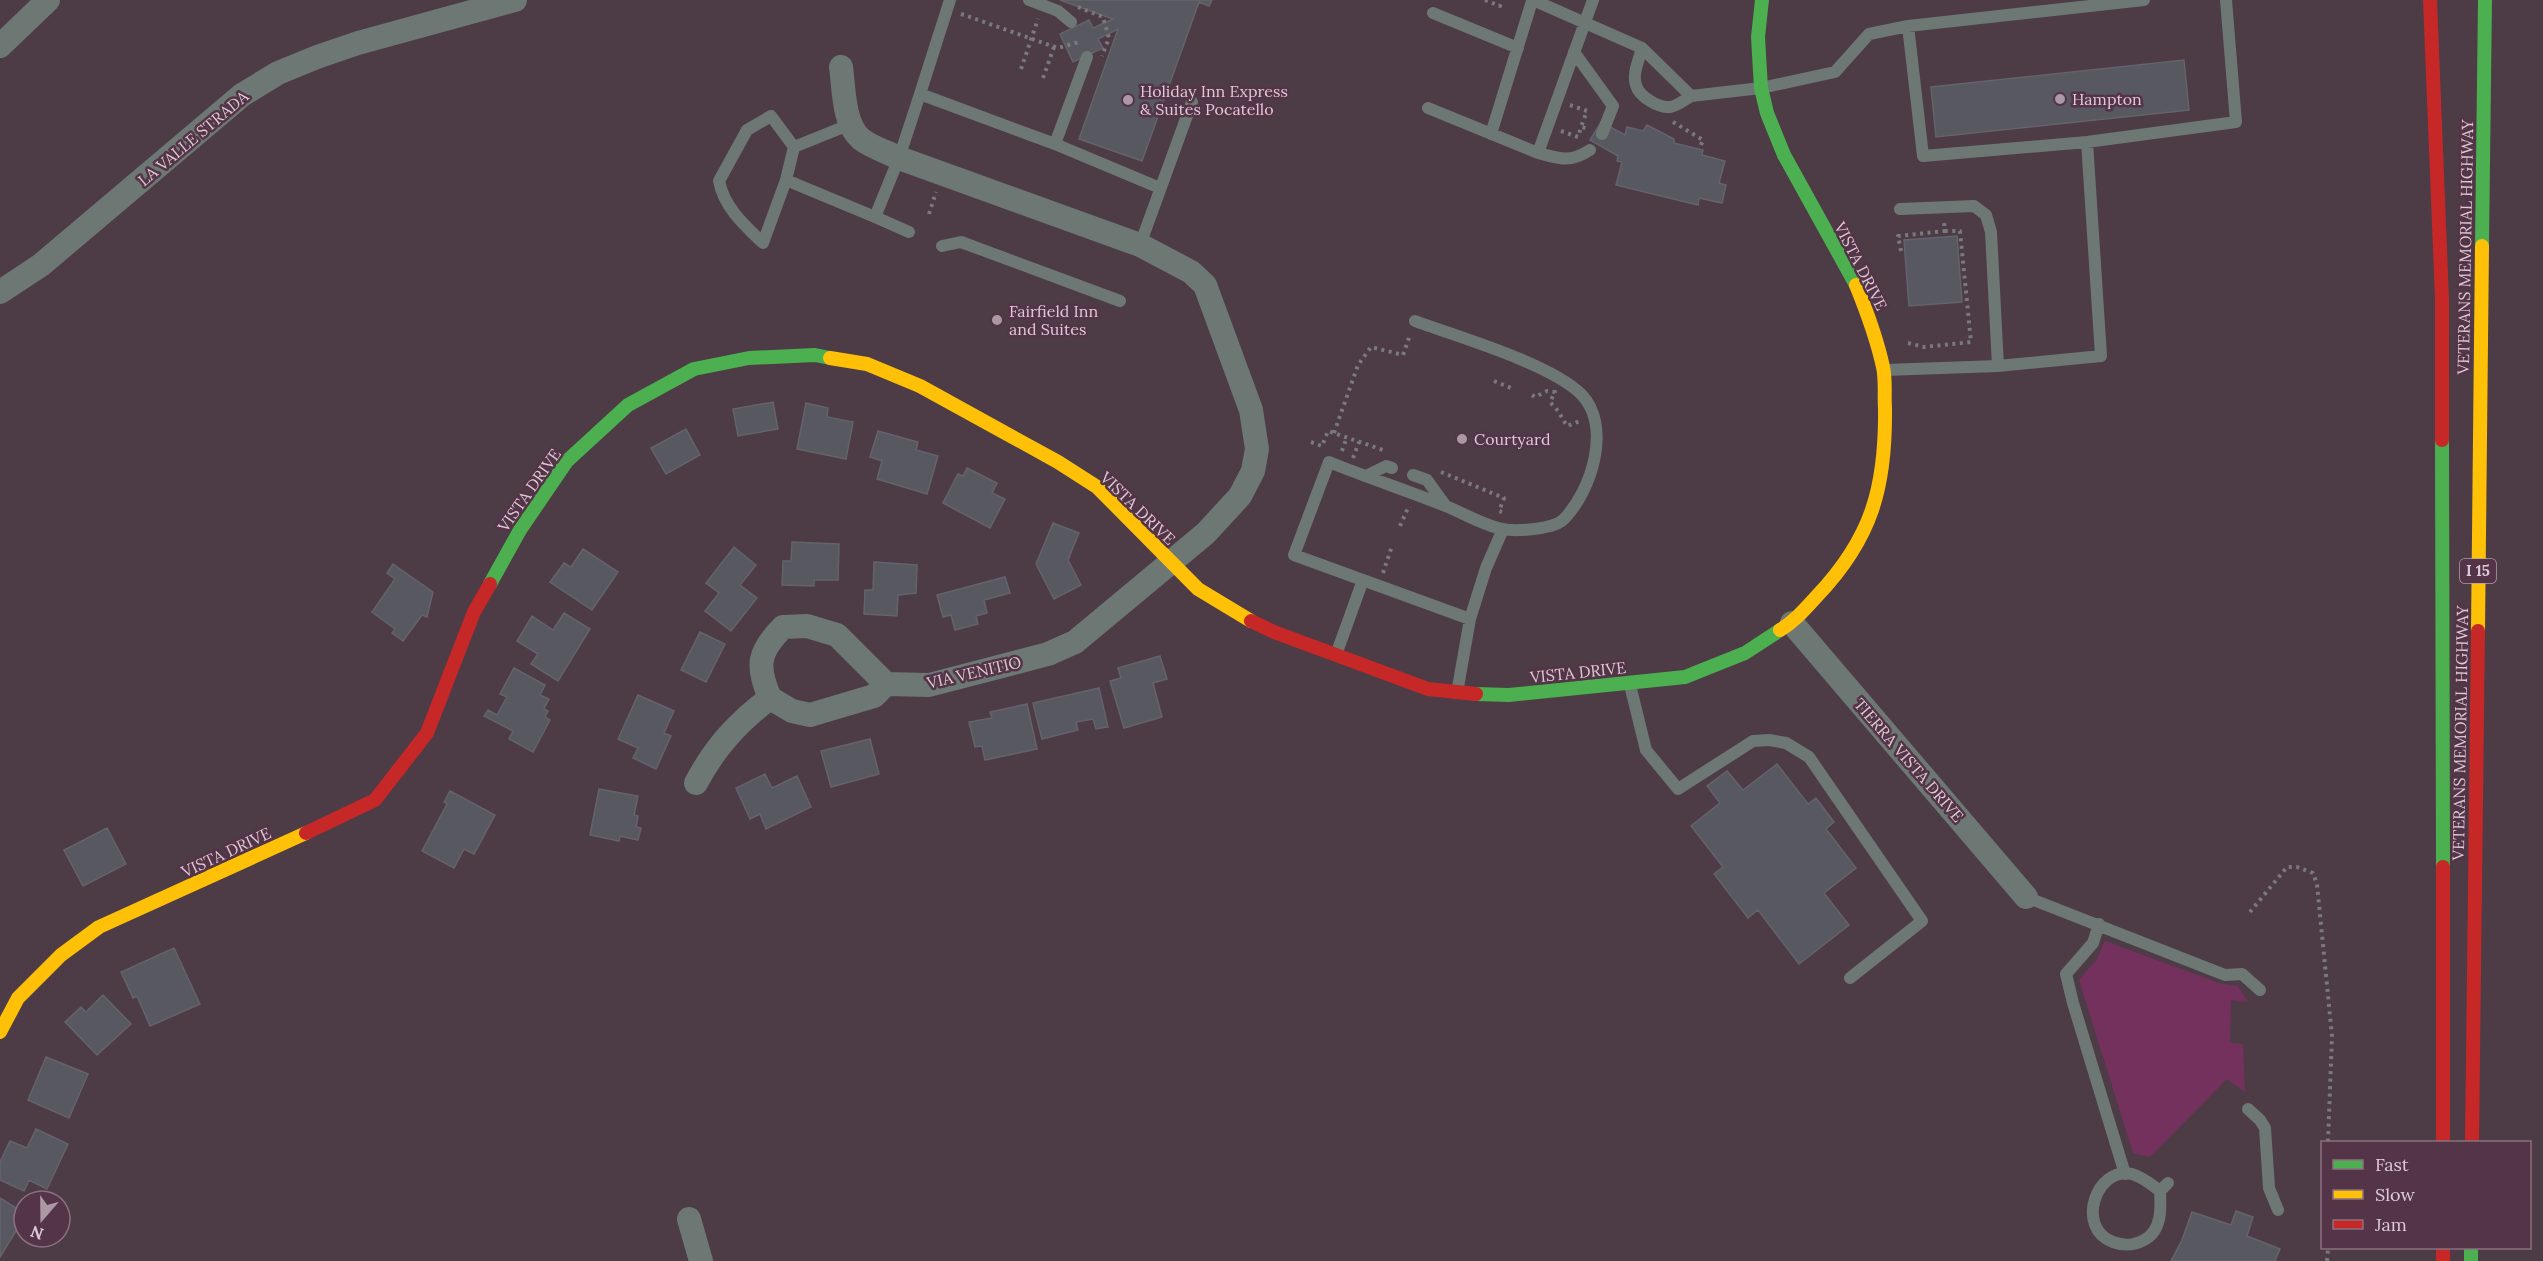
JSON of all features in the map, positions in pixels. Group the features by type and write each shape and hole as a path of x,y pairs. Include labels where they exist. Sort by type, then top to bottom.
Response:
{"main road":[{"name":"VISTA DRIVE","path":"0,1032 18,998 60,955 99,927 293,840 375,800 427,733 474,612 520,530 567,461 628,405 694,369 749,358 815,355 867,364 920,386 1014,437 1087,481 1131,519 1198,589 1233,612 1274,632 1428,689 1456,694 1509,695 1630,684 1685,677 1744,654 1792,623 1840,572 1874,509 1882,472 1886,434 1884,370 1873,327 1856,285 1784,155 1767,113 1761,87 1758,37 1762,0"},
{"path":"2430,0 2442,299 2443,1141"},
{"name":"VETERANS MEMORIAL HIGHWAY","path":"2472,1141 2485,0"}],"street":[{"path":"0,46 48,0"},
{"name":"LA VALLE STRADA","path":"0,292 41,265 242,95 278,73 358,43 515,0"},
{"path":"841,67 851,124"},
{"name":"VIA VENITIO","path":"851,124 859,138 899,158 1140,245 1191,272 1205,285 1251,410 1257,449 1253,471 1240,496 1206,533 1075,642 1048,654 929,685 886,684"},
{"name":"TIERRA VISTA DRIVE","path":"1792,623 2026,897"},
{"path":"807,626 837,635 886,684 874,696 810,715 792,711 770,698 761,677 760,664 767,642 783,627 807,626"},
{"path":"696,783 708,759 721,742 742,719 770,698"},
{"path":"689,1219 701,1261"}],"lane":[{"path":"875,217 899,158 950,0"},
{"path":"1029,0 1058,11 1071,22"},
{"path":"1538,153 1593,0"},
{"path":"1642,48 1635,73 1636,86 1642,96 1667,108 1691,96 1761,87 1835,72 1869,34 1908,26 2144,0"},
{"path":"1908,26 1923,156 2087,142 2236,122 2226,0"},
{"path":"1491,134 1533,1 1642,48 1691,96"},
{"path":"1433,13 1518,48"},
{"path":"1574,52 1613,106 1602,134"},
{"path":"1055,144 1087,57"},
{"path":"920,94 1055,144 1160,188"},
{"path":"1140,245 1192,102"},
{"path":"1428,108 1538,153 1561,159 1576,159 1590,150"},
{"path":"771,116 794,147 786,180 763,243 741,223 722,195 719,181 747,130 771,116"},
{"path":"794,147 851,124"},
{"path":"1884,370 1998,366 2101,356 2087,142"},
{"path":"786,180 909,232"},
{"path":"1900,209 1974,206 1986,215 1991,232 1998,366"},
{"path":"942,246 961,242 1120,301"},
{"path":"1413,326 1499,351 1558,377 1582,395 1594,419 1598,439 1595,460 1580,495 1563,520 1539,529 1503,530 1329,462 1294,555 1470,619"},
{"path":"1366,476 1386,466 1392,468"},
{"path":"1413,475 1427,480 1446,506"},
{"path":"1456,694 1470,619 1486,568 1503,530"},
{"path":"1336,655 1363,580"},
{"path":"1630,684 1646,750 1678,789 1753,741 1769,740 1786,743 1809,757 1922,921 1850,978"},
{"path":"2026,897 2225,975 2242,974 2260,990"},
{"path":"2099,924 2093,943 2066,974 2126,1174"},
{"path":"2248,1109 2265,1128 2269,1188 2278,1210"},
{"path":"2126,1174 2164,1187 2158,1224 2151,1237 2136,1244 2121,1245 2104,1239 2095,1229 2092,1217 2097,1190 2106,1178 2126,1174"}],"path":[{"path":"1485,0 1500,6 1502,0"},
{"path":"1072,4 1103,17 1109,38 1101,58"},
{"path":"960,13 1032,36 1058,48 1080,42"},
{"path":"1021,69 1032,36"},
{"path":"1043,78 1054,47"},
{"path":"1581,126 1587,111 1584,110"},
{"path":"1667,118 1703,140 1701,145"},
{"path":"929,214 937,189"},
{"path":"1900,251 1898,236 1945,230 1960,231 1971,342 1924,347 1908,343"},
{"path":"1334,433 1358,364 1371,347 1403,355 1413,326"},
{"path":"1494,381 1511,388"},
{"path":"1532,395 1535,397 1546,391 1555,392 1550,402 1567,426 1580,421 1583,427"},
{"path":"1311,442 1322,446 1328,431 1383,450 1376,454"},
{"path":"1431,468 1504,498 1499,511 1510,514"},
{"path":"1400,526 1410,504"},
{"path":"1382,576 1392,546"},
{"path":"2250,912 2287,867 2297,867 2313,873 2318,895 2332,1036 2328,1141"}],"shaded area":[{"path":"2105,941 2222,984 2238,986 2248,1002 2231,1000 2230,1043 2243,1044 2245,1092 2227,1079 2150,1157 2133,1153 2079,980 2097,959"}],"building":[{"name":"Holiday Inn Express & Suites Pocatello","path":"1060,0 1212,0 1209,6 1199,2 1142,161 1079,139 1118,29 1098,39 1103,48 1073,62 1060,34 1089,20 1093,28 1113,19"},
{"name":"Hampton","path":"2184,60 2189,110 1936,137 1931,87"},
{"path":"1601,122 1625,135 1627,127 1643,131 1647,125 1674,139 1674,143 1703,150 1702,155 1725,161 1719,183 1726,185 1722,203 1699,198 1698,205 1616,185 1622,162 1617,161 1618,156 1590,140"},
{"path":"1957,236 1962,302 1909,306 1904,240"},
{"path":"773,402 778,429 738,436 733,409"},
{"path":"806,403 828,408 827,417 853,422 846,459 797,449"},
{"path":"686,429 700,455 666,474 651,448"},
{"path":"878,431 918,442 916,450 938,456 927,494 877,479 882,461 870,457"},
{"path":"967,468 997,483 992,493 1005,499 990,528 943,503 958,474 963,476"},
{"path":"1053,523 1079,533 1068,560 1081,585 1054,599 1036,564"},
{"path":"792,542 839,544 838,580 814,580 814,586 782,585 783,561 791,561"},
{"path":"734,547 756,565 740,585 757,598 731,631 705,611 719,593 706,583"},
{"path":"583,549 618,572 592,610 550,582 564,563 571,567"},
{"path":"874,562 917,565 916,593 898,595 897,616 864,614 865,590 873,590"},
{"path":"393,564 433,592 427,617 422,615 403,641 392,633 395,629 372,612 395,579 387,573"},
{"path":"1005,577 1010,593 984,600 987,613 976,616 978,624 955,630 951,615 943,617 937,595"},
{"path":"564,613 590,629 558,681 531,664 538,654 517,641 532,616 553,630"},
{"path":"700,632 725,644 706,682 681,670"},
{"path":"1160,656 1167,679 1153,683 1162,717 1124,728 1110,681 1121,678 1118,668"},
{"path":"514,668 545,685 540,695 549,699 544,709 548,711 545,717 550,720 533,752 509,739 513,731 484,716 488,710 497,715 507,697 500,694"},
{"path":"1099,688 1108,727 1096,729 1093,719 1076,722 1078,730 1042,739 1033,703"},
{"path":"638,695 674,711 664,733 671,736 656,769 633,758 638,748 618,739"},
{"path":"1027,704 1037,749 985,760 982,746 975,747 969,722 992,718 990,712"},
{"path":"870,739 879,774 831,787 821,751"},
{"path":"1777,764 1808,804 1816,798 1834,822 1826,829 1856,868 1824,893 1849,925 1799,964 1758,910 1748,918 1714,874 1723,867 1691,826 1720,803 1707,786 1727,771 1743,790"},
{"path":"765,774 772,788 797,776 811,807 766,829 760,814 750,819 736,788"},
{"path":"599,789 638,796 634,815 638,816 636,827 641,828 638,840 620,836 619,841 590,835"},
{"path":"450,791 495,815 474,854 464,849 454,868 422,851 447,804 444,802"},
{"path":"107,828 126,864 83,886 64,850"},
{"path":"174,948 200,1004 150,1026 137,996 133,998 121,972"},
{"path":"103,995 131,1024 97,1055 65,1022 81,1007 86,1012"},
{"path":"46,1057 88,1074 69,1118 28,1100"},
{"path":"36,1129 68,1144 47,1189 29,1180 25,1189 20,1189 0,1180 0,1162 10,1141 27,1148"},
{"path":"0,1198 12,1206 12,1238 0,1257"},
{"path":"2236,1211 2253,1217 2247,1236 2280,1249 2275,1261 2171,1261 2182,1240 2192,1212 2231,1225"}],"traffic: fast":[{"path":"1762,0 1758,37 1761,88 1767,113 1784,155 1856,285"},
{"path":"2482,246 2485,0"},
{"path":"490,584 520,530 567,461 628,405 694,369 749,358 815,355 830,358"},
{"path":"2442,440 2443,867"},
{"path":"1476,694 1509,695 1685,677 1745,653 1780,630"},
{"path":"2471,1249 2471,1261"}],"traffic: slow":[{"path":"2478,631 2482,246"},
{"path":"1780,630 1795,619 1836,575 1863,532 1878,487 1885,436 1884,372 1875,336 1856,285"},
{"path":"830,358 867,364 920,386 1058,462 1097,487 1198,589 1251,621"},
{"path":"0,1032 18,998 61,955 99,927 306,833"}],"traffic: jam":[{"path":"2430,0 2442,299 2442,440"},
{"path":"306,833 375,800 427,733 474,612 490,584"},
{"path":"1251,621 1274,632 1428,689 1476,694"},
{"path":"2472,1141 2478,631"},
{"path":"2443,867 2443,1141"},
{"path":"2443,1249 2443,1261"}],"place":[{"name":"Hampton","path":"2060,99"},
{"name":"Holiday Inn Express & Suites Pocatello","path":"1128,100"},
{"name":"Fairfield Inn and Suites","path":"997,320"},
{"name":"Courtyard","path":"1462,439"}]}
